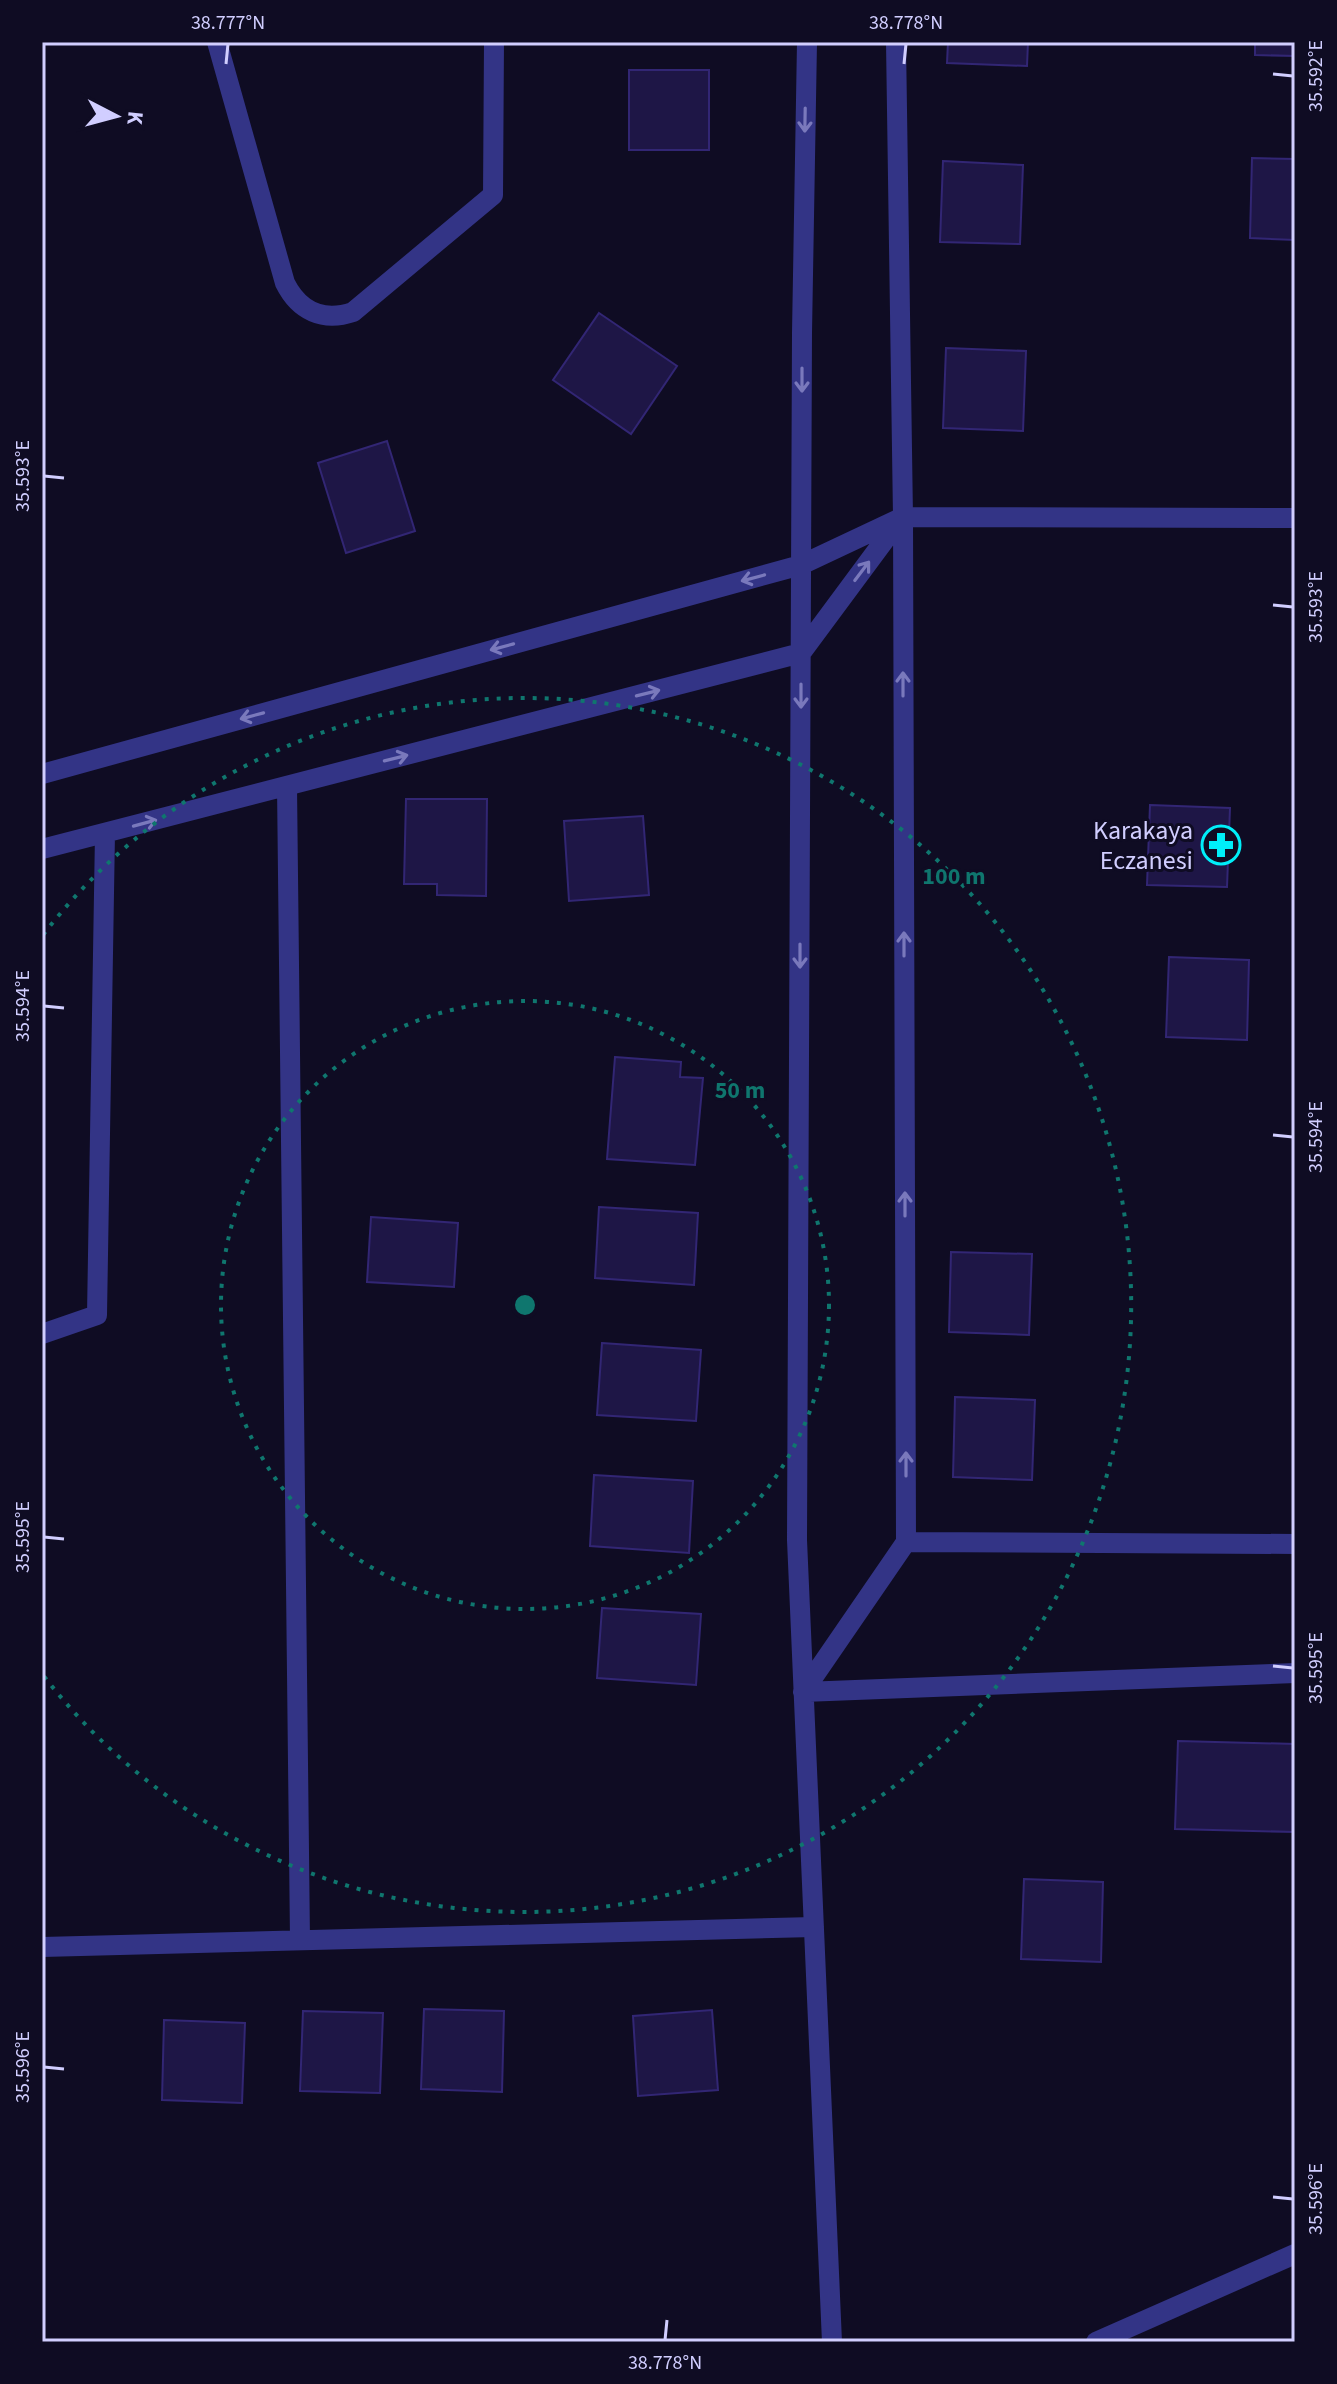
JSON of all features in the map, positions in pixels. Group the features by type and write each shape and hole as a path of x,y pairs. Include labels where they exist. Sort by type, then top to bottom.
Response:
{"street":[{"path":"217,42 285,283 291,296 301,306 326,316 353,312 493,195 494,42"},
{"path":"807,42 801,565 797,1540 832,2342"},
{"path":"803,1692 906,1542 903,517 896,42"},
{"path":"42,849 801,653 903,517"},
{"path":"42,774 801,565 903,517 1295,518"},
{"path":"287,786 300,1940"},
{"path":"42,1334 97,1315 105,833"},
{"path":"906,1542 1295,1544"},
{"path":"803,1692 1295,1673"},
{"path":"42,1947 814,1927"},
{"path":"1096,2342 1295,2254"}],"building":[{"path":"948,42 1028,42 1027,66 947,63"},
{"path":"1255,42 1295,42 1295,56 1255,55"},
{"path":"629,70 709,70 709,150 629,150"},
{"path":"1252,158 1295,159 1295,240 1250,238"},
{"path":"943,161 1023,165 1020,244 940,242"},
{"path":"599,313 677,366 631,434 553,380"},
{"path":"946,348 1026,351 1023,431 943,428"},
{"path":"387,441 415,531 346,553 318,463"},
{"path":"406,799 487,799 486,896 437,895 437,884 404,884"},
{"path":"1150,805 1230,808 1227,887 1147,885"},
{"path":"643,816 649,895 569,901 564,821"},
{"path":"1169,957 1249,960 1247,1040 1166,1037"},
{"path":"615,1057 681,1062 680,1077 703,1078 695,1165 607,1159"},
{"path":"599,1207 698,1213 694,1285 595,1278"},
{"path":"371,1217 458,1223 454,1287 367,1282"},
{"path":"951,1252 1032,1254 1029,1335 949,1332"},
{"path":"602,1343 701,1350 696,1421 597,1415"},
{"path":"955,1397 1035,1400 1032,1480 953,1477"},
{"path":"594,1475 693,1481 689,1553 590,1546"},
{"path":"602,1608 701,1614 696,1685 597,1678"},
{"path":"1178,1741 1295,1744 1295,1832 1175,1829"},
{"path":"1024,1879 1103,1882 1101,1962 1021,1959"},
{"path":"424,2009 504,2011 502,2092 421,2089"},
{"path":"712,2010 718,2090 638,2096 633,2016"},
{"path":"303,2011 383,2013 380,2093 300,2091"},
{"path":"164,2020 245,2023 242,2103 162,2100"}],"place":[{"name":"Karakaya Eczanesi","path":"1221,845"}]}
